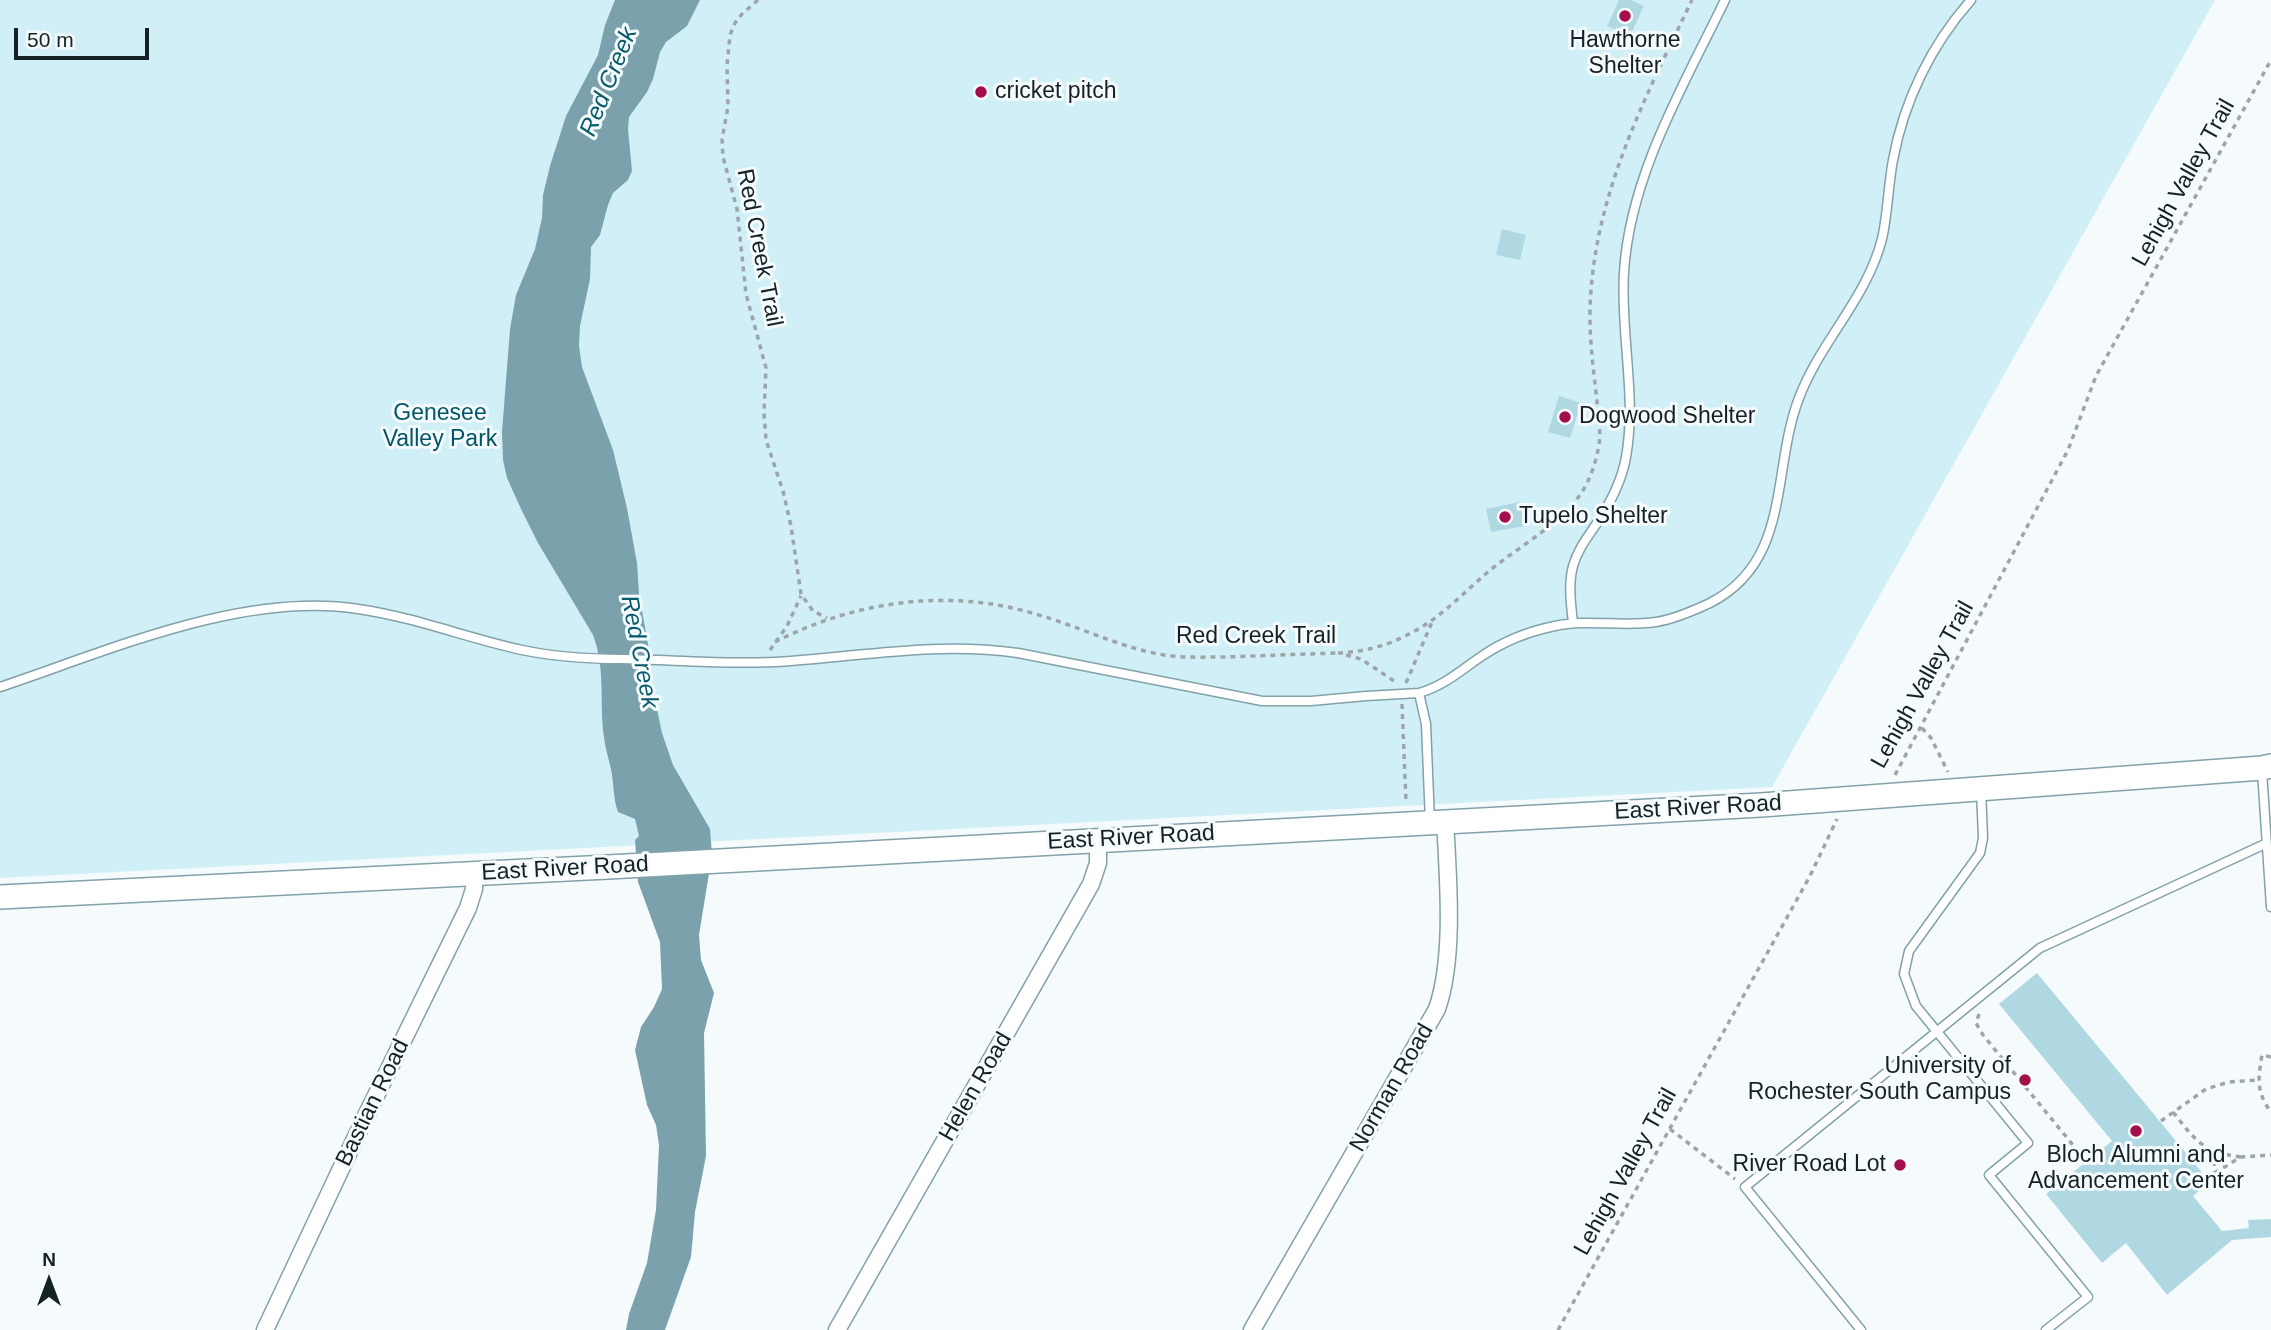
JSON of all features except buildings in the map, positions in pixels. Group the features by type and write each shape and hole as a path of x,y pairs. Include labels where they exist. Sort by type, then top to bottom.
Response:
{"street":[{"name":"East River Road","path":"0,897 1761,806 2268,768"},
{"name":"Norman Road","path":"1252,1330 1437,1009 1447,956 1438,822"},
{"name":"Helen Road","path":"837,1330 1091,884 1098,863 1098,840"},
{"name":"Bastian Road","path":"265,1330 468,908 474,889 474,873"}],"lane":[{"path":"1573,624 1570,590 1573,566 1583,544 1617,489 1626,457 1629,406 1623,290 1629,233 1646,174 1661,135 1725,0"},
{"path":"0,687 137,640 213,619 267,610 336,606 377,612 519,649 586,659 769,662 919,649 979,649 1018,653 1262,701 1311,701 1419,693 1445,682 1483,655 1519,637 1556,626 1635,624 1674,618 1731,590 1746,576 1768,541 1785,446 1800,395 1860,291 1879,249 1885,224 1893,158 1906,111 1935,48 1971,0"},
{"path":"1419,693 1426,724 1438,822"},
{"path":"2268,768 2265,844 2271,907"},
{"path":"1970,791 1983,838 1980,853 1909,951 1904,974 1916,1006 2028,1143 1989,1175 2088,1297 2046,1330"},
{"path":"1861,1330 1745,1187 2040,948 2265,844"}],"path":[{"name":"Red Creek Trail","path":"758,0 735,23 730,34 727,66 728,107 722,139 723,157 737,209 746,294 766,368 766,440 789,517 801,594"},
{"path":"1338,653 1374,649 1409,635 1433,621 1489,571 1555,521 1574,501 1588,480 1598,452 1600,437 1590,319 1592,271 1600,227 1633,122 1692,0"},
{"name":"Lehigh Valley Trail","path":"1890,785 2068,450 2096,376 2271,60"},
{"path":"801,594 813,611 829,619"},
{"path":"769,662 771,648 791,619 801,594"},
{"name":"Red Creek Trail","path":"775,642 829,619 902,603 955,600 1038,614 1162,654 1191,657 1338,653 1361,659 1376,668 1396,684 1402,695"},
{"path":"1406,803 1402,695 1433,621"},
{"path":"1922,728 1970,791"},
{"name":"Lehigh Valley Trail","path":"1558,1330 1810,876 1845,800"},
{"path":"1981,1008 1976,1023 1983,1035 2087,1161"},
{"path":"2271,1057 2262,1055 2257,1080 2264,1104 2271,1112"},
{"path":"2161,1121 2206,1089 2229,1082 2257,1080"},
{"path":"2174,1112 2206,1149 2241,1157 2271,1155"},
{"path":"1670,1129 1745,1187"},
{"path":"2213,1151 2215,1172"},
{"path":"2206,1178 2241,1157"}],"green space":[{"name":"Genesee Valley Park","path":"0,0 2215,0 1772,787 0,878"}],"water":[{"name":"Red Creek","path":"615,0 700,0 687,26 666,42 647,92 629,117 632,171 628,180 613,193 600,235 591,247 590,279 580,326 579,346 582,367 613,450 627,508 637,563 651,680 662,733 673,765 710,829 712,855 699,935 701,960 714,993 704,1033 706,1156 695,1212 691,1257 665,1330 626,1330 647,1263 656,1210 659,1145 635,1050 641,1027 662,989 660,942 638,882 635,840 639,836 635,819 618,812 615,801 604,737 600,660 593,635 538,543 507,478 503,460 502,432 510,329 516,295 535,249 542,218 543,195 566,116 598,55 605,25"}],"place":[{"name":"Hawthorne Shelter","path":"1625,16"},
{"name":"cricket pitch","path":"981,92"},
{"name":"Dogwood Shelter","path":"1565,417"},
{"name":"Tupelo Shelter","path":"1505,517"},
{"name":"University of Rochester South Campus","path":"2025,1080"},
{"name":"Bloch Alumni and Advancement Center","path":"2136,1131"},
{"name":"River Road Lot","path":"1900,1165"}]}
